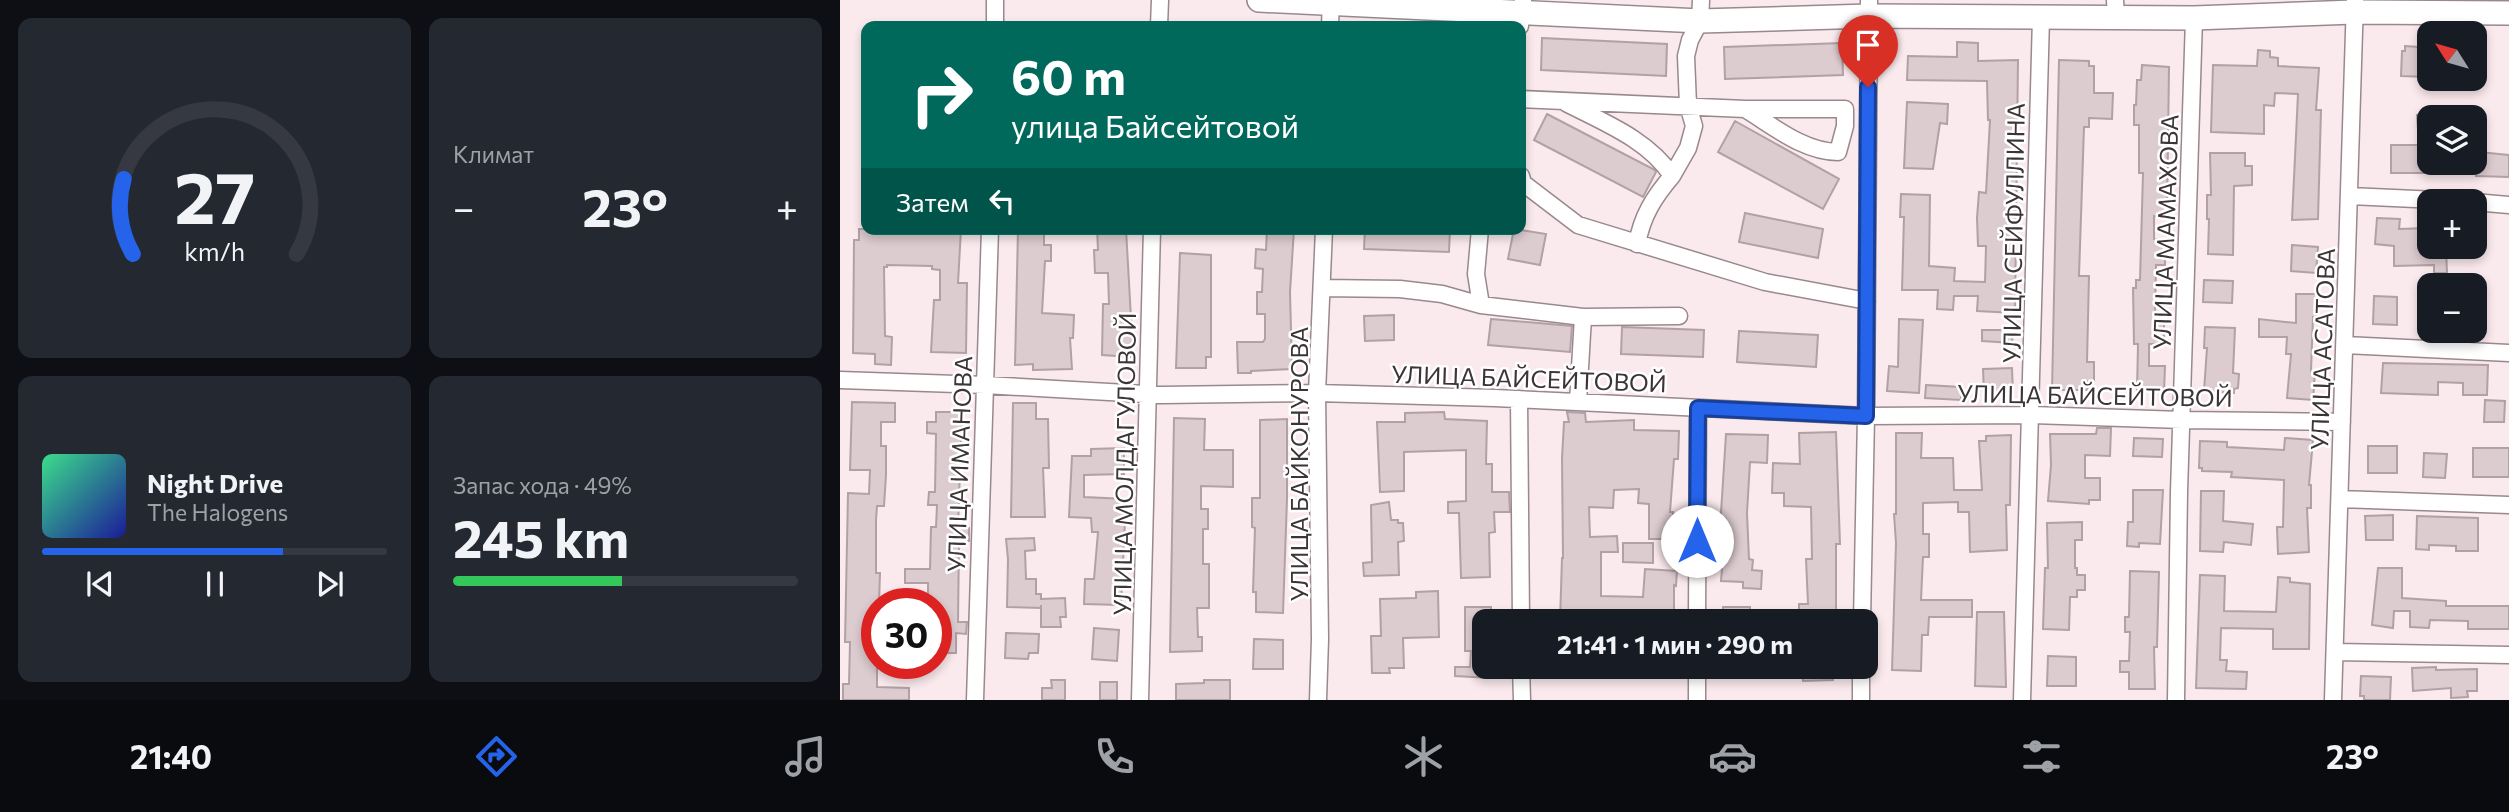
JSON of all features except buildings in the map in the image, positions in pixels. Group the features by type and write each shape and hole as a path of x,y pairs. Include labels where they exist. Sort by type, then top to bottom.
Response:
{"street":[{"path":"995,0 995,21"},
{"path":"1159,21 1160,0"},
{"path":"1259,0 1331,10 1521,13 1869,8 2041,18 2115,9 2194,18 2355,6 2509,13"},
{"name":"УЛИЦА АСАТОВА","path":"2333,700 2355,6"},
{"path":"1862,609 1869,8"},
{"path":"1637,244 1640,225 1651,201 1672,176 1688,148 1695,125 1688,105 1686,56 1701,11"},
{"name":"УЛИЦА СЕЙФУЛЛИНА","path":"2022,700 2041,18"},
{"name":"УЛИЦА МАМАХОВА","path":"2176,700 2194,18"},
{"path":"1526,99 1745,109 1845,109 1845,126 1838,152 1824,152 1804,145 1745,109"},
{"path":"1560,100 1615,128 1662,160 1672,176"},
{"path":"1526,185 1578,225 1765,282 1867,301"},
{"path":"2350,196 2417,199"},
{"path":"2487,203 2509,205"},
{"name":"УЛИЦА ИМАНОВА","path":"975,700 990,235"},
{"name":"УЛИЦА МОЛДАГУЛОВОЙ","path":"1140,700 1152,235"},
{"name":"УЛИЦА БАЙКОНУРОВА","path":"1318,700 1320,639 1317,393 1324,235"},
{"path":"1479,235 1475,274 1481,305"},
{"path":"1322,288 1400,289 1442,294 1481,305 1583,317 1679,316"},
{"path":"1578,402 1583,317"},
{"path":"2345,345 2509,353"},
{"name":"УЛИЦА БАЙСЕЙТОВОЙ","path":"840,380 1148,394 1317,393 1519,399 1866,416 2031,415 2342,422"},
{"path":"1519,399 1521,609"},
{"path":"1697,609 1698,408"},
{"path":"2340,499 2509,505"},
{"path":"2335,652 2509,655"},
{"path":"1521,679 1522,700"},
{"path":"1697,679 1697,700"},
{"path":"1861,679 1861,700"}],"route":[{"path":"1697,541 1698,408 1866,416 1868,87"}]}
